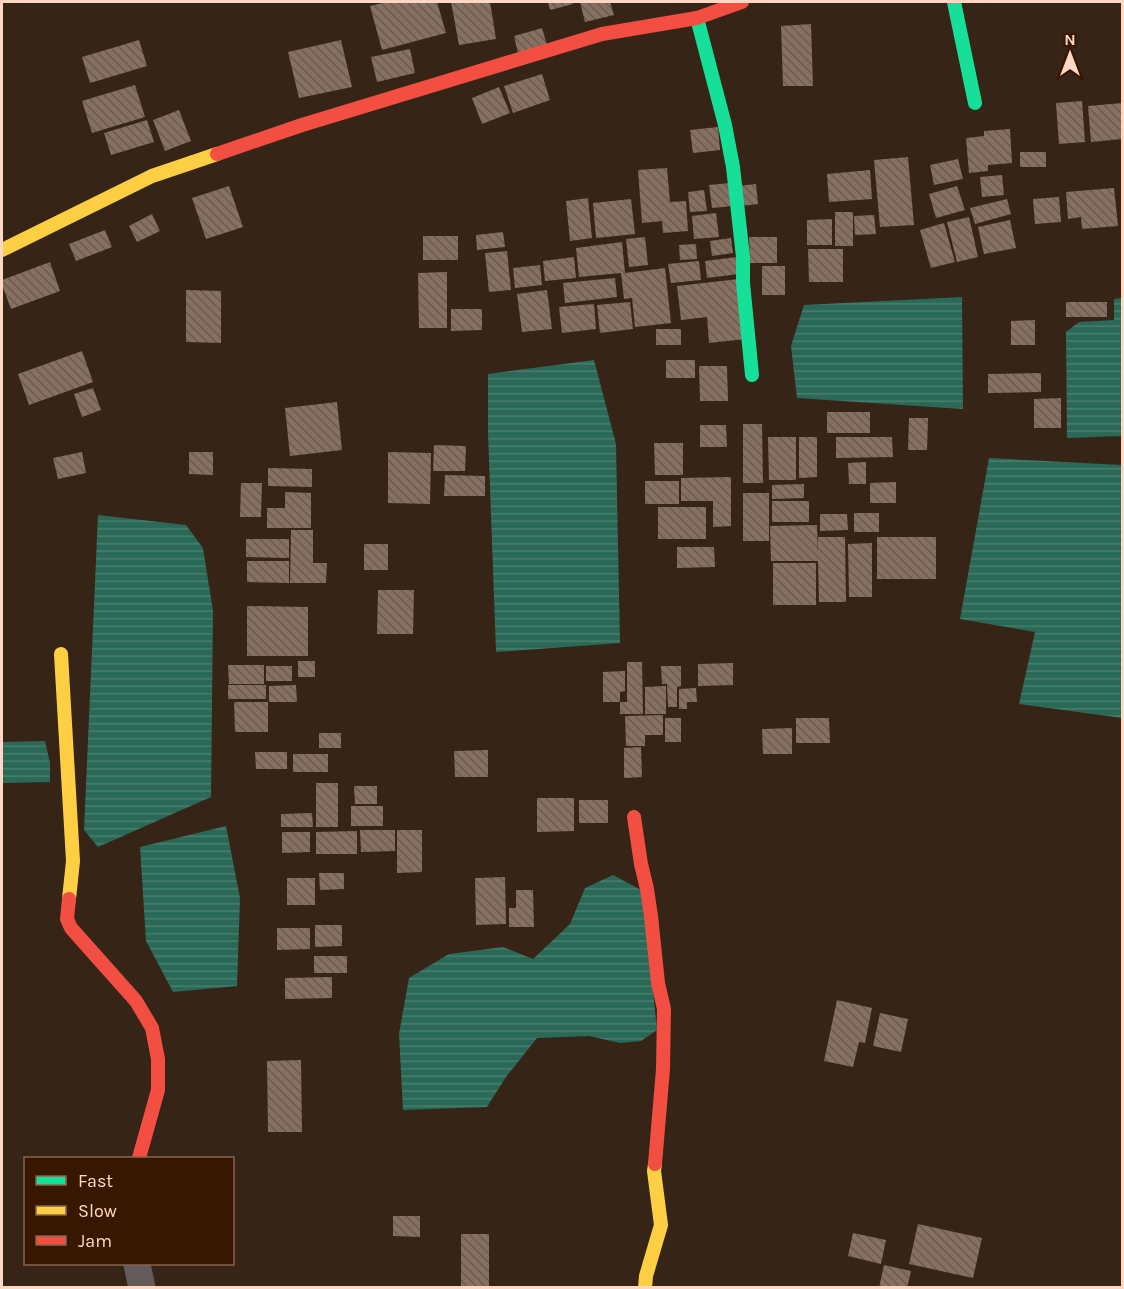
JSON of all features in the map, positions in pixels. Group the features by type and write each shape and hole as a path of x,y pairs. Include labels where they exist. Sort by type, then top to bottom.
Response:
{"street":[{"path":"2,250 152,176 291,129 602,34 697,18 742,2"},
{"path":"954,2 975,103"},
{"path":"697,18 725,125 733,168 743,257 743,283 752,375"},
{"path":"62,654 73,861 68,919 71,928 136,1000 152,1028 158,1059 158,1090 140,1157"},
{"path":"634,816 651,916 658,983 664,1009 663,1069 654,1171 661,1226 646,1276 645,1287"},
{"path":"137,1265 142,1287"}],"water":[{"path":"962,297 963,409 797,398 791,346 804,305"},
{"path":"1122,298 1122,436 1067,438 1066,332 1079,322 1114,320 1114,299"},
{"path":"594,360 616,444 620,643 496,652 488,374"},
{"path":"989,458 1122,465 1122,718 1019,704 1035,632 960,619"},
{"path":"98,515 186,525 203,548 213,611 211,797 98,847 84,830"},
{"path":"45,741 50,763 50,782 2,783 2,742"},
{"path":"226,826 240,898 237,986 173,992 146,941 140,847"},
{"path":"613,875 643,891 657,1030 641,1041 620,1043 589,1036 537,1038 506,1077 487,1107 403,1110 399,1034 409,978 449,954 503,947 533,959 570,924 585,888"}],"building":[{"path":"387,2 437,2 446,33 382,50 370,6"},
{"path":"451,2 490,2 496,39 459,45"},
{"path":"548,2 572,2 573,4 550,10"},
{"path":"580,2 610,2 614,15 585,22"},
{"path":"811,24 813,86 783,86 781,26"},
{"path":"542,28 547,45 518,53 514,36"},
{"path":"139,40 147,66 90,83 82,57"},
{"path":"341,40 352,87 299,98 288,52"},
{"path":"410,49 415,73 377,82 371,57"},
{"path":"542,74 550,100 513,113 504,86"},
{"path":"135,85 145,117 92,133 82,101"},
{"path":"499,87 510,113 482,124 472,98"},
{"path":"1082,101 1085,142 1059,144 1056,103"},
{"path":"1122,103 1122,139 1091,142 1088,106"},
{"path":"179,110 191,141 165,151 153,120"},
{"path":"147,120 154,142 111,155 104,133"},
{"path":"718,127 720,150 693,153 690,130"},
{"path":"1010,129 1012,163 988,165 988,171 969,173 966,138 984,136 984,131"},
{"path":"1020,152 1046,152 1046,167 1020,167"},
{"path":"908,157 914,225 880,227 874,160"},
{"path":"958,159 963,179 934,185 930,165"},
{"path":"667,168 670,202 686,201 688,231 663,233 662,221 642,223 638,170"},
{"path":"870,170 872,199 829,202 827,174"},
{"path":"1002,175 1004,195 982,197 980,177"},
{"path":"730,183 733,206 712,208 709,185"},
{"path":"756,184 758,204 740,206 737,186"},
{"path":"229,186 243,227 206,239 192,198"},
{"path":"957,186 965,210 936,218 929,194"},
{"path":"1114,188 1118,226 1082,229 1081,217 1068,219 1066,192"},
{"path":"704,190 707,211 690,212 688,192"},
{"path":"1059,197 1061,222 1035,224 1033,199"},
{"path":"588,198 592,238 570,241 566,201"},
{"path":"631,199 635,234 596,238 593,203"},
{"path":"1007,199 1011,214 975,224 970,208"},
{"path":"835,212 853,212 853,246 835,246"},
{"path":"716,213 719,237 694,239 692,216"},
{"path":"152,214 160,231 137,242 129,226"},
{"path":"874,215 876,234 855,235 854,216"},
{"path":"969,217 978,257 957,262 947,222"},
{"path":"832,219 832,245 807,245 807,220"},
{"path":"1010,220 1016,248 984,254 978,227"},
{"path":"944,223 955,262 931,268 920,230"},
{"path":"105,230 112,247 76,261 69,244"},
{"path":"503,232 505,247 477,250 476,235"},
{"path":"423,236 458,236 458,260 423,260"},
{"path":"645,237 648,265 629,267 626,239"},
{"path":"749,237 777,237 777,263 750,263"},
{"path":"731,238 733,253 712,256 710,241"},
{"path":"622,242 625,273 665,268 671,323 635,327 632,298 624,299 621,273 579,277 576,248"},
{"path":"696,244 697,259 680,260 679,245"},
{"path":"808,249 843,249 843,282 809,282"},
{"path":"507,251 511,290 489,292 485,253"},
{"path":"574,257 576,278 545,281 543,261"},
{"path":"737,257 739,274 707,278 705,261"},
{"path":"699,261 701,280 671,283 668,264"},
{"path":"50,262 60,291 11,309 2,280"},
{"path":"540,265 542,285 515,288 513,268"},
{"path":"762,266 785,266 785,295 762,295"},
{"path":"447,272 447,328 419,328 418,273"},
{"path":"615,278 617,297 565,303 563,283"},
{"path":"739,279 746,339 709,343 707,317 681,320 677,286"},
{"path":"186,290 221,291 221,343 186,342"},
{"path":"547,290 552,329 522,332 517,294"},
{"path":"630,302 633,329 600,333 597,305"},
{"path":"1066,302 1107,302 1107,317 1066,317"},
{"path":"594,304 596,329 562,333 559,307"},
{"path":"451,309 482,309 482,330 451,331"},
{"path":"1035,320 1035,345 1011,345 1011,321"},
{"path":"656,329 681,329 681,345 656,345"},
{"path":"82,351 93,382 29,405 18,374"},
{"path":"666,360 695,360 695,378 666,378"},
{"path":"699,366 727,366 728,401 700,401"},
{"path":"1041,373 1041,392 988,393 988,374"},
{"path":"93,388 101,410 82,417 74,394"},
{"path":"1061,398 1061,428 1034,428 1034,399"},
{"path":"337,402 342,450 290,456 285,408"},
{"path":"827,412 870,412 870,433 827,433"},
{"path":"909,418 928,418 927,450 908,450"},
{"path":"743,424 762,424 763,483 743,483"},
{"path":"700,425 726,425 727,447 700,447"},
{"path":"768,437 796,437 796,480 769,480"},
{"path":"799,437 817,437 817,477 799,478"},
{"path":"836,437 892,437 893,457 836,458"},
{"path":"654,443 683,443 683,475 655,475"},
{"path":"434,445 466,446 465,471 433,471"},
{"path":"82,452 86,473 58,479 53,458"},
{"path":"189,452 213,452 213,475 189,474"},
{"path":"388,452 431,453 430,504 388,503"},
{"path":"866,462 866,484 849,484 848,463"},
{"path":"268,468 312,469 312,487 268,486"},
{"path":"445,475 485,476 485,496 444,496"},
{"path":"731,477 731,526 713,527 713,501 681,501 681,478"},
{"path":"645,481 679,481 679,504 645,504"},
{"path":"896,482 896,503 870,503 870,483"},
{"path":"241,483 262,483 261,517 240,517"},
{"path":"804,484 804,498 772,499 772,485"},
{"path":"285,492 311,493 311,528 267,528 267,508 285,508"},
{"path":"743,493 769,493 769,541 743,541"},
{"path":"772,501 809,501 809,522 772,522"},
{"path":"658,507 706,507 706,539 658,539"},
{"path":"854,513 879,513 879,532 854,532"},
{"path":"820,514 847,514 848,530 820,531"},
{"path":"817,525 818,555 818,537 845,537 846,602 819,602 818,561 771,561 770,526"},
{"path":"291,530 313,530 313,563 327,563 326,583 290,583"},
{"path":"877,537 936,537 936,579 877,579"},
{"path":"246,539 289,539 289,558 246,557"},
{"path":"872,543 872,597 849,597 848,544"},
{"path":"364,544 388,544 388,570 364,570"},
{"path":"677,547 714,547 715,567 677,568"},
{"path":"247,561 289,561 289,583 247,582"},
{"path":"773,563 816,563 816,605 773,605"},
{"path":"378,590 414,590 413,634 377,634"},
{"path":"247,606 308,607 308,656 247,656"},
{"path":"298,661 315,661 315,677 298,677"},
{"path":"627,662 642,662 643,714 620,714 620,702 627,702"},
{"path":"733,663 733,685 698,686 698,664"},
{"path":"228,665 264,665 264,684 229,684"},
{"path":"266,666 292,666 292,681 266,681"},
{"path":"661,666 681,666 681,686 677,687 677,707 668,707 667,684 662,684"},
{"path":"625,671 625,691 620,692 620,702 603,702 603,672"},
{"path":"228,685 266,685 266,699 228,699"},
{"path":"296,685 297,702 269,702 269,686"},
{"path":"666,686 666,714 645,714 645,687"},
{"path":"696,688 697,702 687,702 687,709 679,709 679,689"},
{"path":"234,702 268,702 268,732 235,732"},
{"path":"663,715 663,735 645,735 645,746 626,746 625,716"},
{"path":"665,718 681,718 681,742 665,742"},
{"path":"796,718 829,718 830,743 796,743"},
{"path":"792,728 792,754 763,754 762,729"},
{"path":"319,733 341,733 341,748 319,748"},
{"path":"641,747 642,777 624,778 624,748"},
{"path":"488,750 488,777 455,777 454,751"},
{"path":"255,752 287,752 287,769 256,769"},
{"path":"293,754 328,754 328,772 293,772"},
{"path":"316,783 338,783 338,827 316,827"},
{"path":"354,786 377,786 377,804 355,804"},
{"path":"537,798 574,798 574,831 537,832"},
{"path":"579,800 608,800 608,823 579,823"},
{"path":"351,806 383,806 383,826 351,826"},
{"path":"312,813 313,827 281,827 281,814"},
{"path":"360,830 395,830 395,851 361,852"},
{"path":"397,830 422,830 422,872 397,873"},
{"path":"357,831 357,854 316,854 316,832"},
{"path":"282,832 310,832 310,852 282,853"},
{"path":"319,873 344,873 344,889 320,890"},
{"path":"505,877 506,924 476,925 475,878"},
{"path":"287,878 315,878 315,905 287,905"},
{"path":"516,890 533,890 534,927 509,927 509,908 516,908"},
{"path":"315,925 342,925 342,946 315,947"},
{"path":"277,928 310,928 310,949 277,950"},
{"path":"314,956 347,956 347,973 314,973"},
{"path":"332,977 332,998 285,999 285,978"},
{"path":"837,1000 872,1008 865,1043 859,1042 853,1067 824,1061"},
{"path":"880,1013 908,1019 901,1052 873,1046"},
{"path":"301,1060 302,1132 268,1132 267,1061"},
{"path":"393,1216 420,1216 420,1237 393,1236"},
{"path":"918,1224 982,1238 973,1278 909,1264"},
{"path":"853,1233 886,1240 881,1264 848,1256"},
{"path":"461,1234 489,1234 489,1288 461,1288"},
{"path":"884,1265 911,1271 907,1288 879,1288"}],"traffic: fast":[{"path":"954,2 975,103"},
{"path":"697,18 725,125 733,167 752,375"}],"traffic: slow":[{"path":"2,250 152,176 217,154"},
{"path":"61,654 73,861 69,899"},
{"path":"645,1288 646,1276 661,1225 655,1164"}],"traffic: jam":[{"path":"217,154 302,125 602,34 697,18 742,2"},
{"path":"634,817 651,916 658,983 664,1009 663,1069 655,1164"},
{"path":"69,899 67,919 71,928 136,1001 152,1028 158,1059 158,1090 139,1157"}]}
